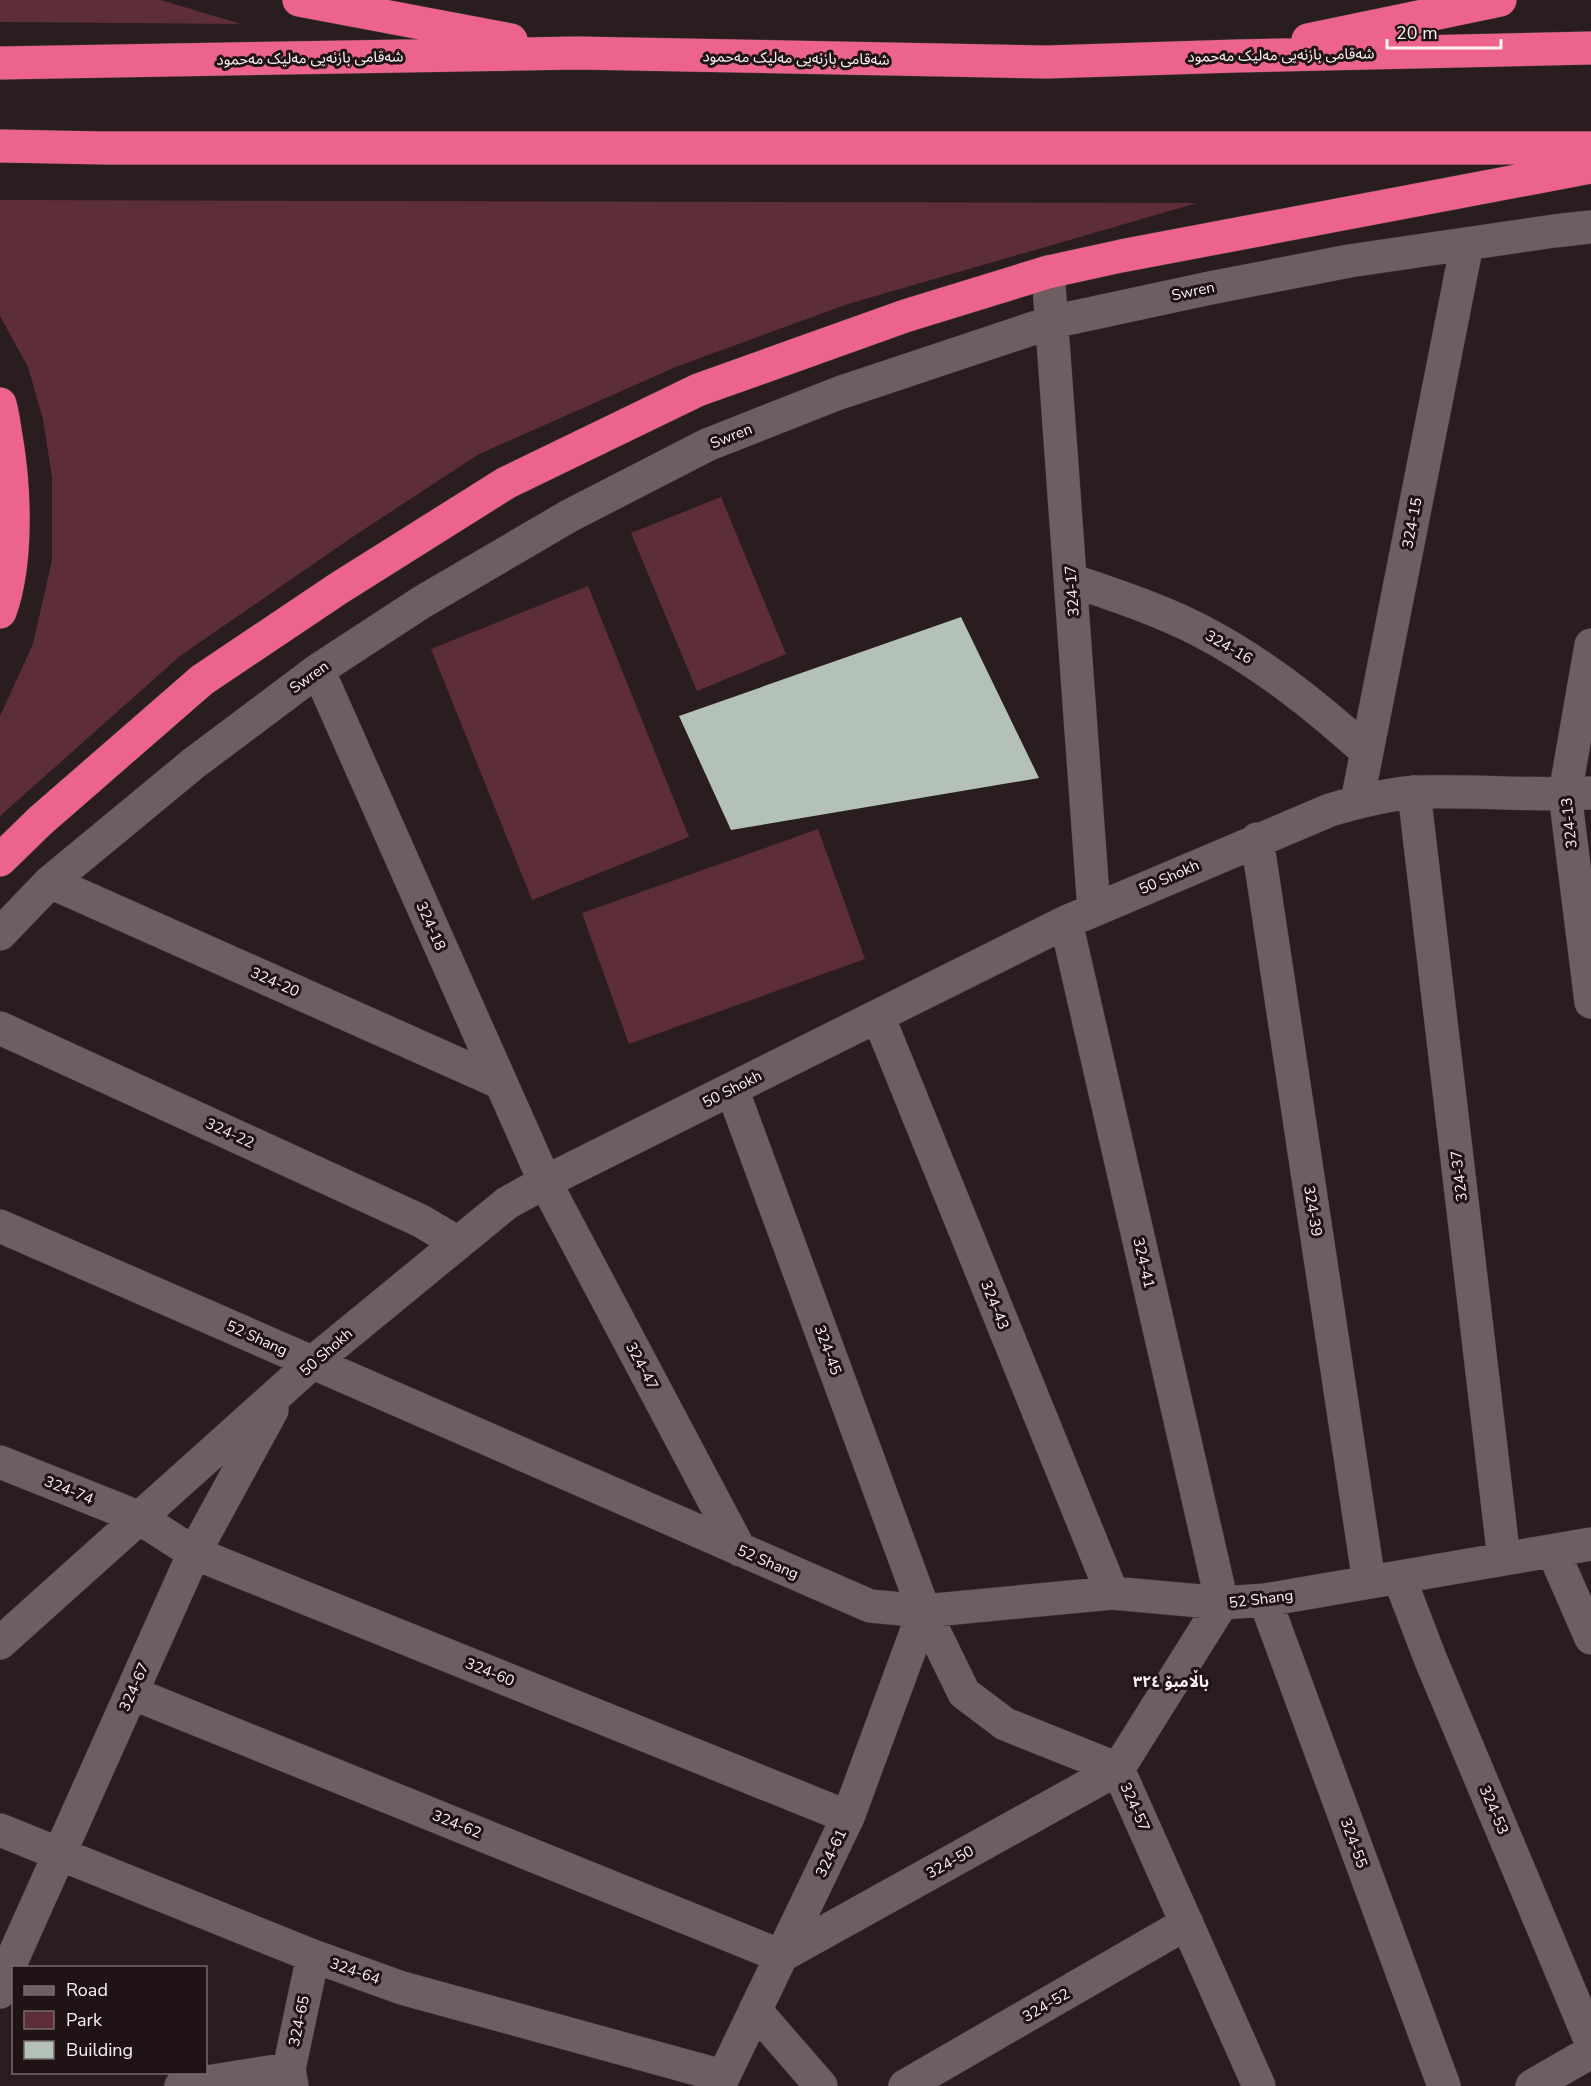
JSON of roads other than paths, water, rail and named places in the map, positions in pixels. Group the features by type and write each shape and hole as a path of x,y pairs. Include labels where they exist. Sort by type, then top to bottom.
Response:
{"highway":[{"path":"299,0 578,53"},
{"path":"1236,56 1500,0"},
{"name":"شەقامی بازنەیی مەلیک مەحمود","path":"0,63 578,53 1047,62 1591,48"},
{"path":"0,146 1591,148"},
{"path":"0,860 40,821 202,680 339,588 506,483 698,390 905,315 1048,272 1120,256 1591,167"},
{"path":"0,404 9,457 12,494 12,543 4,600 0,612"}],"street":[{"name":"Swren","path":"0,934 50,882 194,763 318,670 422,602 569,516 707,445 839,393 1052,322 1349,261 1591,227"},
{"name":"324-15","path":"1357,802 1467,244"},
{"name":"324-17","path":"1048,272 1071,580 1080,916"},
{"name":"324-16","path":"1071,580 1136,602 1199,630 1269,671 1315,705 1366,751"},
{"name":"324-13","path":"1591,645 1578,794 1591,1002"},
{"name":"324-18","path":"318,670 545,1182"},
{"name":"50 Shokh","path":"0,1642 312,1363 507,1203 545,1182 1080,916 1330,810 1357,802 1414,792 1578,794"},
{"name":"324-37","path":"1414,792 1504,1559"},
{"name":"324-39","path":"1257,839 1384,1580"},
{"name":"324-20","path":"50,882 501,1083"},
{"name":"324-41","path":"1080,916 1221,1603"},
{"name":"324-43","path":"878,1016 1112,1593"},
{"name":"324-22","path":"0,1028 421,1221 458,1243"},
{"name":"324-45","path":"732,1089 924,1611"},
{"name":"324-47","path":"545,1182 740,1550"},
{"name":"52 Shang","path":"0,1226 870,1606 924,1611 1112,1593 1221,1603 1265,1600 1591,1544"},
{"name":"324-67","path":"0,1992 3,1980 194,1552 283,1390"},
{"name":"324-74","path":"0,1462 138,1517"},
{"name":"324-60","path":"138,1517 194,1552 848,1817"},
{"path":"1553,1551 1591,1638"},
{"name":"324-53","path":"1384,1580 1430,1658 1591,2042"},
{"name":"324-55","path":"1265,1600 1444,2086"},
{"path":"1118,1768 1221,1603"},
{"name":"324-57","path":"924,1611 964,1693 1005,1724 1118,1768 1258,2086"},
{"name":"324-61","path":"721,2081 848,1817 924,1611"},
{"name":"324-62","path":"132,1693 782,1956"},
{"name":"324-50","path":"782,1956 1118,1768"},
{"name":"324-64","path":"0,1830 313,1956 402,1988 721,2081"},
{"name":"324-52","path":"905,2086 1187,1923"},
{"name":"324-65","path":"290,2078 313,1956"},
{"path":"755,2010 820,2086"},
{"path":"1532,2086 1591,2052"},
{"path":"181,2086 290,2078"}],"district":[{"name":"باڵامبۆ ٣٢٤","path":"1171,1682"}]}
